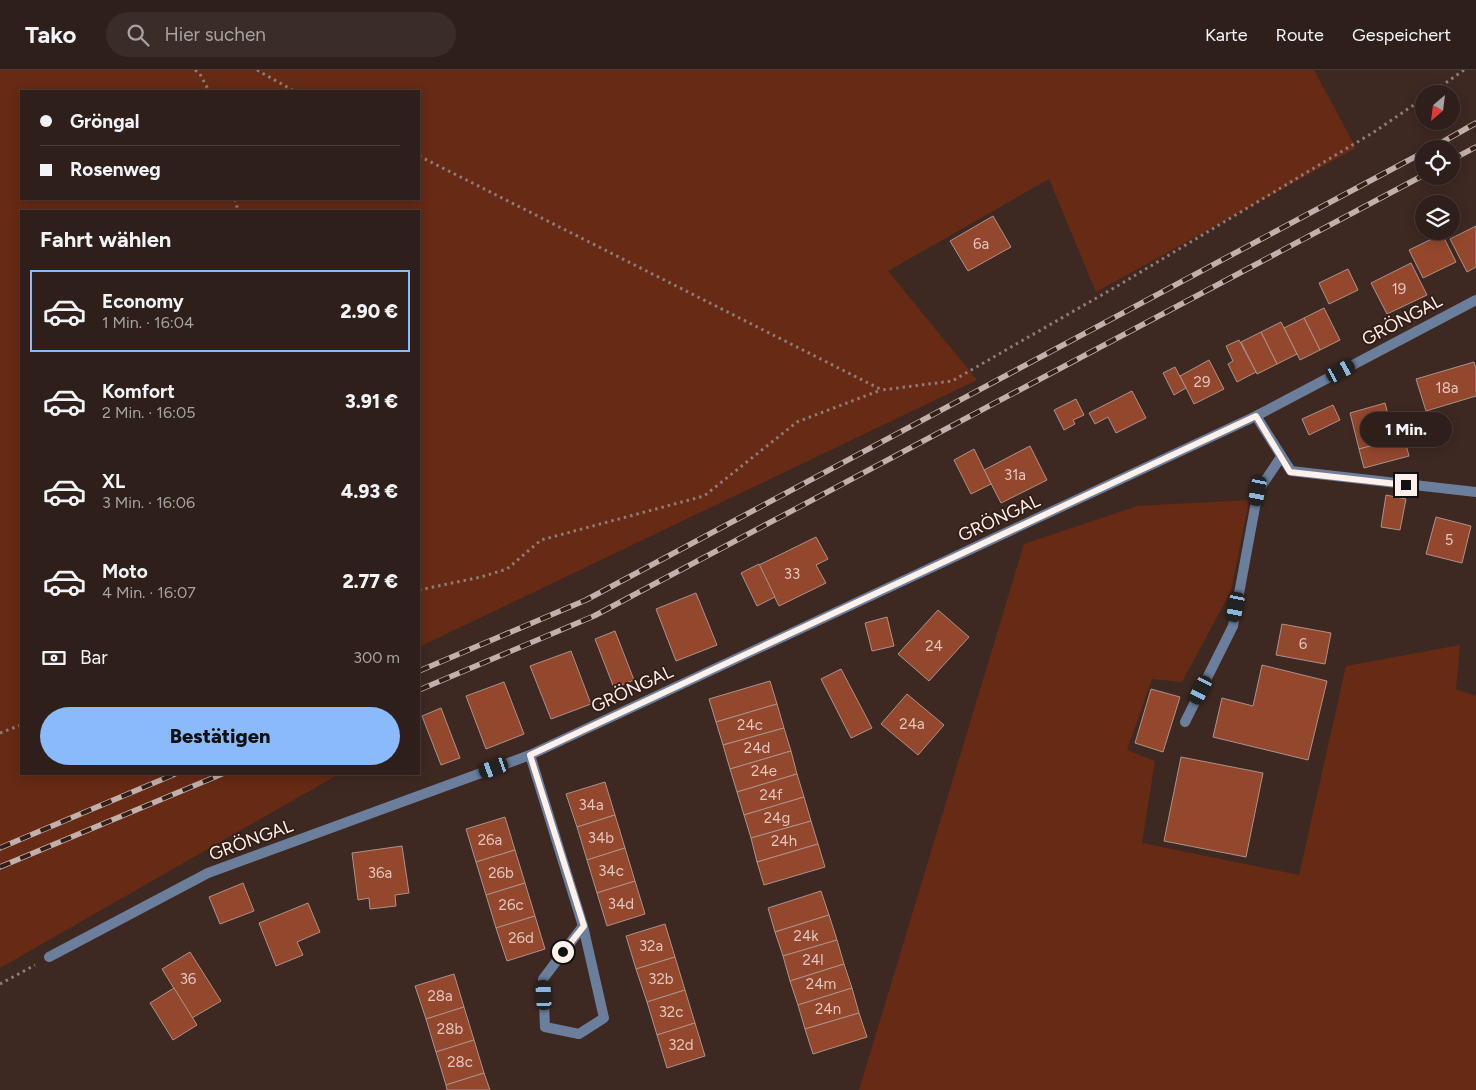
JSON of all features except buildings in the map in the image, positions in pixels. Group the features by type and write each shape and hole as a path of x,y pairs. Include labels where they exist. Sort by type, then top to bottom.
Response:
{"street":[{"name":"GRÖNGAL","path":"49,957 208,873 530,755 1256,416 1476,300"},
{"path":"1256,416 1290,472 1476,492"},
{"path":"1185,722 1233,626 1258,491 1281,457"},
{"path":"530,755 584,926 604,1018 579,1034 545,1027 543,979 584,926"}],"path":[{"path":"196,70 208,90"},
{"path":"257,70 292,90"},
{"path":"1443,85 1464,70"},
{"path":"420,590 481,578 506,569 541,540 704,496 797,422 882,390 952,381 1119,285 1349,148 1415,104"},
{"path":"420,157 882,390"},
{"path":"0,732 20,725"},
{"path":"0,984 49,957"}],"shaded area":[{"path":"0,70 1314,70 1356,148 1096,292 1049,179 888,271 977,380 420,647 420,210 20,210 20,775 337,775 0,968"},
{"path":"1249,500 1231,591 1182,682 1152,679 1127,750 1155,761 1142,843 1299,875 1346,666 1460,645 1456,689 1476,696 1476,1090 859,1090 1024,544 1137,506"}],"railway":[{"path":"1446,140 1476,123"},
{"path":"1460,155 1476,147"},
{"path":"420,671 586,600 1415,157"},
{"path":"420,690 594,616 1415,180"},
{"path":"0,848 173,775"},
{"path":"0,867 220,775"}],"route":[{"path":"563,952 584,926 530,755 1256,416 1290,472 1406,485"}]}
